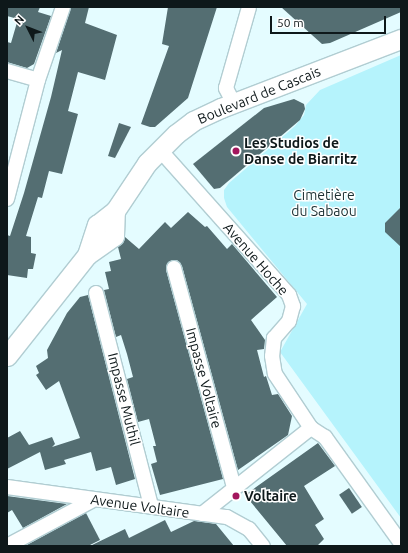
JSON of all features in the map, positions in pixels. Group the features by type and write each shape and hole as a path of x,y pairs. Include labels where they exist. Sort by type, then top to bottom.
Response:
{"main road":[{"name":"Boulevard de Cascais","path":"7,356 98,240 96,225 115,210 136,178 160,150 193,121 401,39"}],"street":[{"path":"7,199 38,80 63,7"},
{"path":"234,104 226,88 249,7"},
{"path":"7,71 38,80"},
{"name":"Avenue Hoche","path":"160,150 289,295 293,306 289,321 274,338 272,356 275,374 311,428 325,437 401,543"},
{"name":"Impasse Voltaire","path":"174,268 234,488"},
{"name":"Impasse Muthil","path":"96,293 151,506"},
{"path":"202,514 311,428"},
{"name":"Avenue Voltaire","path":"7,487 93,500 151,506 227,517 239,521 263,546"},
{"path":"7,546 93,500"}],"green space":[{"name":"Cimetière du Sabaou","path":"401,55 401,518 280,352 307,304 227,207 224,198 224,190 229,183 295,126 304,115 306,105 320,90"}],"building":[{"path":"7,7 40,7 38,12 51,16 34,64 27,68 7,62 7,42 11,43 18,19 7,16"},
{"path":"71,7 89,7 85,23 117,35 105,80 78,72 68,111 78,114 62,174 49,171 42,198 38,197 26,236 31,237 31,253 36,254 33,269 28,269 27,278 7,275 7,235 10,236 24,193 51,97 62,50 56,53"},
{"path":"168,7 217,7 188,98 155,127 150,127 141,124 169,46 162,44"},
{"path":"281,7 401,7 401,12 330,43 322,44"},
{"name":"Les Studios de Danse de Biarritz","path":"294,99 304,104 305,109 300,120 220,188 214,189 193,164 264,108"},
{"path":"119,123 131,127 115,158 108,156"},
{"path":"401,207 401,247 385,232 385,223"},
{"path":"188,212 205,227 207,226 227,249 232,244 277,297 251,320 265,340 264,349 257,350 264,377 266,376 272,395 278,394 292,416 288,435 238,470 182,266 177,260 168,262 166,270 223,479 160,495 151,464 157,462 153,446 156,446 149,419 138,422 127,379 133,377 121,335 116,337 104,290 109,289 105,272 111,271 109,262 121,259 118,247 125,237 139,249 165,222 171,228"},
{"path":"88,295 135,479 116,485 111,467 96,471 91,452 64,460 66,464 45,470 40,452 7,469 7,438 20,431 29,445 52,437 55,444 52,447 80,438 59,381 46,390 36,375 39,373 36,366 48,358 47,350 67,313 80,297"},
{"path":"318,443 335,466 304,486 324,519 315,525 324,539 317,546 287,546 245,495"},
{"path":"349,488 362,507 352,514 339,495"},
{"path":"7,496 67,504 23,528 12,510 7,513"},
{"path":"86,513 100,540 88,546 25,546"},
{"path":"165,520 171,532 194,521 216,524 234,546 90,546 125,529 129,538"}],"place":[{"name":"Les Studios de Danse de Biarritz","path":"236,151"},
{"name":"Voltaire","path":"236,496"}]}
